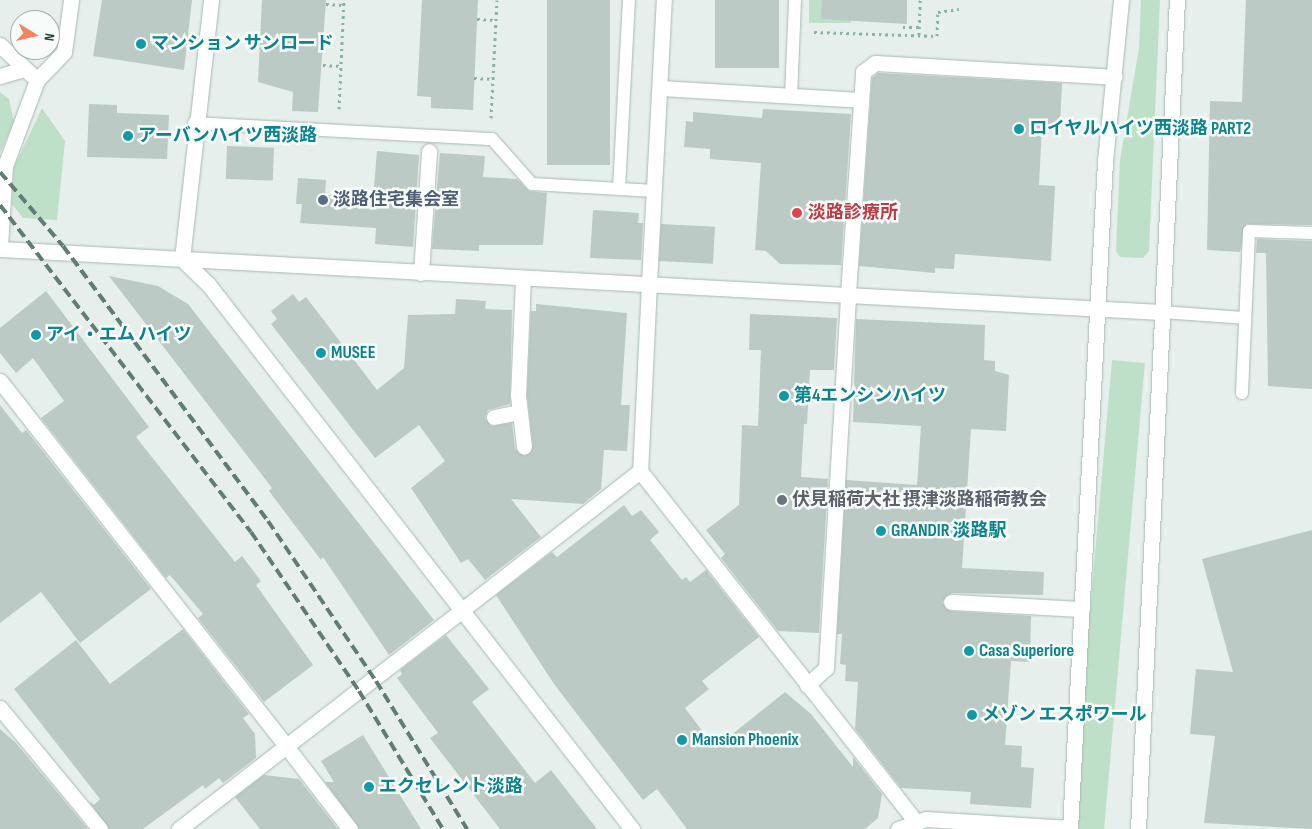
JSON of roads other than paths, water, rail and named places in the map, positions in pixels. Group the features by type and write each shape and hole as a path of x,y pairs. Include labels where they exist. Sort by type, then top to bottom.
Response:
{"street":[{"path":"71,0 64,52 37,80 5,166 0,248 523,278 1098,306 1161,312"},
{"path":"182,259 194,123 211,0"},
{"path":"664,0 640,471 916,822"},
{"path":"898,829 926,819 1070,828 1105,161 1115,77 1121,0"},
{"path":"1138,829 1177,0"},
{"path":"0,45 37,80"},
{"path":"807,685 826,668 863,72 875,63 1115,77"},
{"path":"0,76 25,69"},
{"path":"660,88 861,100"},
{"path":"421,272 429,151"},
{"path":"182,259 208,284 632,829"},
{"path":"523,278 519,412 524,447"},
{"path":"0,381 350,829"},
{"path":"494,417 519,412"},
{"path":"179,829 640,471"},
{"path":"951,602 1082,609"},
{"path":"0,708 100,829"}],"lane":[{"path":"619,189 629,0"},
{"path":"791,96 795,0"},
{"path":"194,123 492,139 532,184 655,191"},
{"path":"1242,393 1249,231 1312,233"},
{"path":"1161,312 1244,318"}],"railway":[{"path":"0,172 63,246 268,521 376,681 467,829"},
{"path":"0,205 251,532 359,691 443,829"}],"place":[{"name":"マンション サンロード","path":"141,44"},
{"name":"ロイヤルハイツ西淡路 PART2","path":"1019,129"},
{"name":"アーバンハイツ西淡路","path":"128,136"},
{"name":"淡路住宅集会室","path":"323,200"},
{"name":"淡路診療所","path":"797,213"},
{"name":"アイ・エム ハイツ","path":"36,335"},
{"name":"MUSEE","path":"321,353"},
{"name":"第4エンシンハイツ","path":"784,396"},
{"name":"伏見稲荷大社 摂津淡路稲荷教会","path":"782,500"},
{"name":"GRANDIR 淡路駅","path":"881,531"},
{"name":"Casa Superiore","path":"969,651"},
{"name":"メゾン エスポワール","path":"972,715"},
{"name":"Mansion Phoenix","path":"682,740"},
{"name":"エクセレント淡路","path":"369,787"}]}
